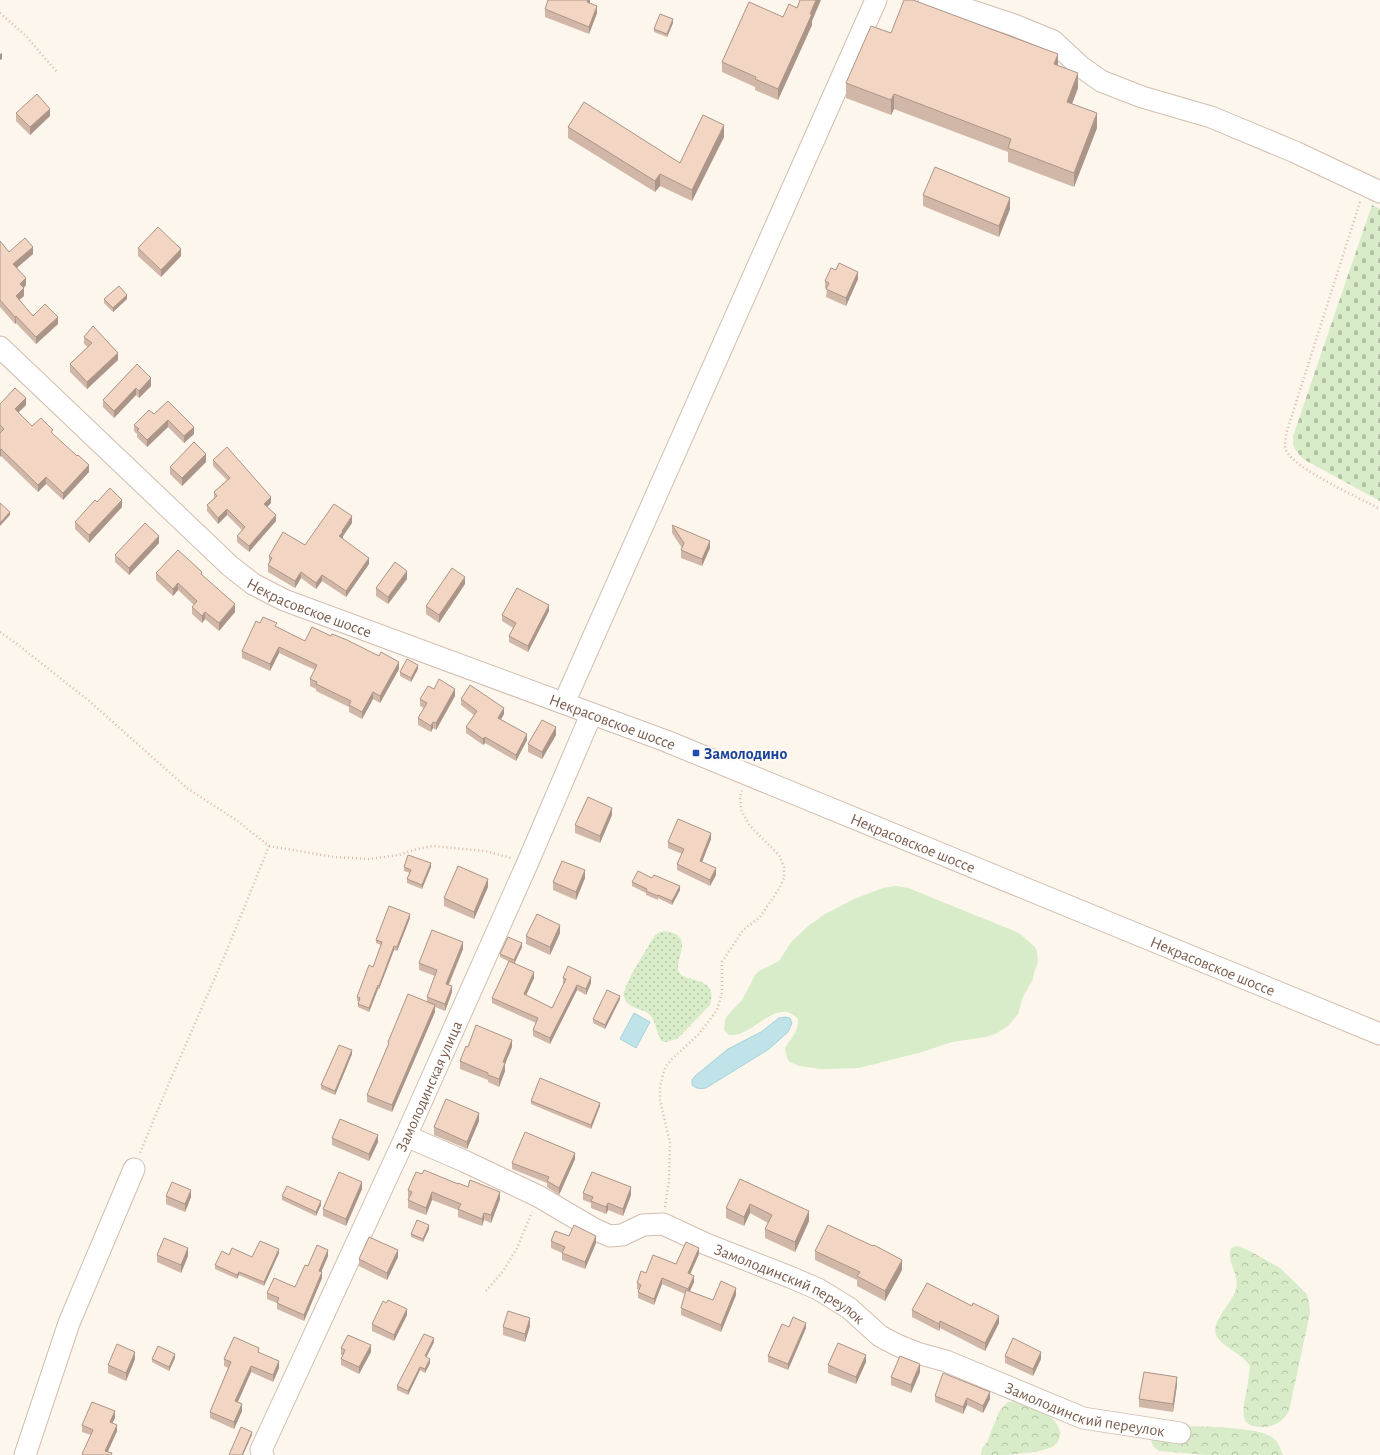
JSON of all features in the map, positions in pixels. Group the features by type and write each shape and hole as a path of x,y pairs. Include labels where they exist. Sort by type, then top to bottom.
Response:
{"street":[{"path":"564,703 876,0"},
{"path":"929,0 963,8 1014,25 1053,41 1080,66 1101,81 1142,97 1211,117 1295,152 1373,189"},
{"name":"Некрасовское шоссе","path":"0,347 230,566 253,584 284,600 564,703 591,715 666,741 748,776 1380,1034"},
{"name":"Замолодинская улица","path":"263,1455 261,1450 406,1136 528,862 591,715"},
{"name":"Замолодинский переулок","path":"406,1136 464,1161 538,1196 594,1229 610,1236 622,1235 643,1225 663,1224 706,1244 818,1289 849,1308 880,1336 898,1345 917,1353 946,1361 1083,1418 1180,1433"},
{"path":"24,1455 69,1323 134,1169"}],"path":[{"path":"0,13 25,35 57,72"},
{"path":"1373,189 1286,434 1286,449 1293,460 1308,471 1380,509"},
{"path":"0,632 88,700 187,788 239,822 269,846 334,857 369,859 433,846 451,847 485,851 528,862"},
{"path":"663,1224 669,1181 670,1143 660,1100 660,1087 663,1074 669,1062 699,1034 717,1010 722,993 722,962 743,930 760,917 779,889 784,878 784,867 778,855 750,826 741,810 740,796 748,776"},
{"path":"134,1169 169,1083 227,950 269,846"},
{"path":"486,1291 504,1270 516,1248 538,1196"}],"green space":[{"path":"1372,205 1380,209 1380,501 1303,459 1294,448 1293,436"},
{"path":"896,886 908,888 1019,933 1035,947 1038,962 1033,979 1023,997 1018,1014 1009,1025 997,1033 986,1037 952,1042 922,1052 859,1068 821,1069 799,1066 790,1062 787,1058 785,1048 794,1034 798,1023 798,1019 790,1013 782,1012 773,1014 738,1034 729,1035 724,1030 727,1016 742,1000 755,975 759,971 779,961 792,941 807,927 825,914 854,899 883,888"},
{"path":"665,931 675,933 680,938 682,943 678,967 679,972 682,976 705,984 710,988 711,995 710,1005 677,1039 666,1042 661,1041 654,1021 650,1015 645,1011 631,1006 625,999 624,993 633,971 655,935"},
{"path":"1237,1246 1250,1251 1280,1268 1306,1293 1309,1301 1310,1313 1289,1411 1279,1422 1265,1427 1250,1425 1244,1418 1243,1413 1250,1366 1218,1339 1215,1330 1219,1318 1236,1289 1236,1278 1231,1263 1230,1253 1231,1248"},
{"path":"1008,1402 1031,1406 1040,1410 1054,1420 1060,1433 1057,1443 1047,1449 1029,1453 981,1455 982,1448 987,1442 999,1412"},
{"path":"1161,1425 1235,1428 1263,1433 1272,1437 1276,1441 1283,1455 1207,1455 1159,1451 1153,1446 1150,1436"}],"water":[{"path":"634,1013 650,1022 636,1048 620,1039"},
{"path":"779,1018 790,1018 792,1023 788,1032 769,1049 706,1088 702,1089 692,1085 692,1080 695,1076 728,1049 761,1032"}],"building":[{"path":"548,0 588,0 587,2 597,6 589,27 545,9"},
{"path":"800,0 816,0 810,14 812,14 778,89 755,79 756,77 722,62 749,2 783,17 789,4 797,8"},
{"path":"904,0 913,0 1058,54 1054,64 1078,73 1067,102 1097,113 1074,173 1008,148 1011,139 894,94 891,100 846,83 871,26 891,33"},
{"path":"660,14 673,19 667,34 654,29"},
{"path":"37,94 50,109 30,127 16,113"},
{"path":"584,102 680,163 703,115 724,125 692,190 660,174 655,181 568,127"},
{"path":"935,167 1010,198 999,226 923,195"},
{"path":"158,227 181,249 161,270 138,248"},
{"path":"25,238 33,247 13,264 26,278 20,284 24,288 16,296 33,316 45,304 58,317 36,337 0,300 0,241 9,252"},
{"path":"839,263 858,272 846,298 826,289 829,283 825,281 831,268 836,270"},
{"path":"119,286 127,295 113,308 104,299"},
{"path":"93,326 118,353 87,382 70,364 92,343 84,337"},
{"path":"137,364 151,378 139,391 136,388 114,411 103,400"},
{"path":"15,388 26,398 15,409 32,426 41,418 53,430 51,432 89,465 63,493 46,477 38,485 1,449 0,450 0,433 4,429 0,425 0,404"},
{"path":"168,401 194,427 184,436 168,420 147,440 134,425 149,410 154,414"},
{"path":"194,442 206,454 182,478 170,467"},
{"path":"227,447 271,497 264,504 276,515 249,546 237,536 245,527 227,509 218,518 207,505 217,496 214,492 230,478 213,460"},
{"path":"110,488 122,500 89,535 75,522 95,500 97,502"},
{"path":"0,503 10,512 0,523"},
{"path":"334,504 352,516 339,536 369,558 346,591 322,575 316,583 301,572 295,581 268,565 272,558 269,556 283,532 305,545"},
{"path":"145,523 159,536 129,568 115,555"},
{"path":"672,525 710,541 702,559 681,550 684,543"},
{"path":"178,550 202,572 201,574 235,604 219,623 205,612 202,616 192,607 197,601 178,583 173,589 156,573"},
{"path":"395,562 407,571 388,597 376,588"},
{"path":"452,568 465,577 439,615 426,606"},
{"path":"517,588 549,605 528,646 509,636 516,623 502,615"},
{"path":"263,617 277,623 275,626 305,641 312,627 331,636 332,634 347,640 379,656 381,652 399,662 380,696 373,692 362,712 349,705 351,701 316,684 317,682 310,679 317,665 279,647 270,664 242,651 256,621 260,623"},
{"path":"407,659 418,665 411,678 400,672"},
{"path":"439,679 455,689 436,723 433,722 431,726 418,718 427,703 420,699 428,686 434,689"},
{"path":"470,685 504,708 498,718 527,734 516,755 485,737 483,739 466,727 477,711 461,699"},
{"path":"542,720 556,727 542,752 528,744"},
{"path":"588,797 612,808 600,836 575,825"},
{"path":"678,819 711,833 700,861 716,868 710,880 677,864 684,849 668,842"},
{"path":"408,855 431,863 422,885 407,879 411,870 404,867"},
{"path":"562,861 585,870 576,892 553,882"},
{"path":"458,866 488,879 474,912 444,898"},
{"path":"638,871 652,878 654,875 680,886 672,901 646,891 647,889 632,882"},
{"path":"389,906 410,914 397,947 394,946 369,1008 358,1004 360,998 357,997 369,965 373,967 382,942 376,940"},
{"path":"537,914 560,925 550,947 526,936"},
{"path":"432,930 463,942 446,984 452,986 445,1004 427,997 437,970 419,963"},
{"path":"508,937 522,943 514,960 500,954"},
{"path":"509,961 534,972 524,994 552,1008 566,979 563,978 568,966 591,977 586,989 577,985 550,1038 533,1030 538,1018 492,998"},
{"path":"607,990 620,996 605,1025 593,1019"},
{"path":"408,994 435,1005 392,1105 367,1095"},
{"path":"476,1025 512,1040 503,1062 505,1063 499,1079 460,1061 466,1046 468,1047"},
{"path":"339,1045 352,1050 335,1091 321,1085"},
{"path":"540,1078 600,1103 591,1125 531,1101"},
{"path":"446,1099 479,1113 467,1142 434,1127"},
{"path":"340,1119 378,1135 369,1154 332,1138"},
{"path":"525,1132 575,1153 559,1188 547,1181 549,1177 512,1163"},
{"path":"424,1170 468,1187 470,1180 500,1192 491,1215 484,1213 482,1219 458,1209 461,1204 432,1192 426,1208 408,1200 412,1192 408,1190 416,1172 422,1174"},
{"path":"339,1172 362,1182 346,1219 323,1209"},
{"path":"592,1172 631,1187 623,1209 608,1203 606,1207 591,1201 593,1197 583,1193"},
{"path":"740,1179 809,1211 795,1242 765,1229 772,1215 750,1204 744,1217 726,1208"},
{"path":"172,1182 191,1190 185,1204 166,1196"},
{"path":"287,1186 321,1201 316,1212 282,1196"},
{"path":"417,1220 429,1225 423,1239 411,1234"},
{"path":"574,1225 596,1236 585,1262 562,1253 565,1247 551,1241 555,1231 569,1236"},
{"path":"828,1225 873,1246 874,1245 902,1260 885,1291 857,1276 860,1272 815,1251"},
{"path":"369,1237 398,1250 387,1273 359,1259"},
{"path":"164,1238 188,1248 181,1265 157,1255"},
{"path":"260,1241 279,1249 264,1282 239,1272 237,1275 215,1265 222,1251 229,1255 232,1248 252,1257"},
{"path":"686,1242 699,1248 688,1273 694,1276 688,1289 662,1278 654,1299 638,1292 641,1285 637,1283 641,1271 646,1273 653,1255 676,1264"},
{"path":"317,1245 328,1250 319,1271 322,1272 304,1315 277,1303 279,1298 267,1293 274,1278 295,1287 305,1265 308,1266"},
{"path":"721,1281 736,1288 721,1325 681,1308 686,1290 713,1300"},
{"path":"927,1283 972,1306 973,1303 999,1316 985,1343 940,1321 939,1324 912,1310"},
{"path":"388,1300 407,1309 394,1335 372,1324 383,1301 386,1303"},
{"path":"508,1311 530,1318 525,1334 503,1327"},
{"path":"793,1317 806,1323 788,1364 768,1356 782,1324 789,1327"},
{"path":"424,1334 434,1338 425,1356 430,1359 425,1369 420,1367 408,1391 397,1386"},
{"path":"348,1335 371,1345 359,1367 341,1359 345,1350 341,1348"},
{"path":"234,1337 259,1348 258,1352 279,1361 273,1375 251,1366 235,1401 242,1404 234,1422 210,1412 231,1362 224,1359"},
{"path":"1013,1338 1041,1352 1033,1369 1005,1356"},
{"path":"838,1343 866,1355 856,1377 828,1365"},
{"path":"117,1344 135,1352 126,1373 108,1365"},
{"path":"158,1346 175,1354 169,1367 152,1359"},
{"path":"900,1356 920,1364 911,1385 891,1377"},
{"path":"1144,1372 1177,1377 1173,1404 1139,1399"},
{"path":"943,1373 990,1392 983,1406 967,1398 963,1407 935,1396"},
{"path":"92,1402 115,1411 110,1422 117,1425 105,1451 112,1453 111,1455 82,1454 93,1430 82,1425"},
{"path":"241,1427 252,1432 242,1455 229,1455"}],"place":[{"name":"Замолодино","path":"696,753"}]}
